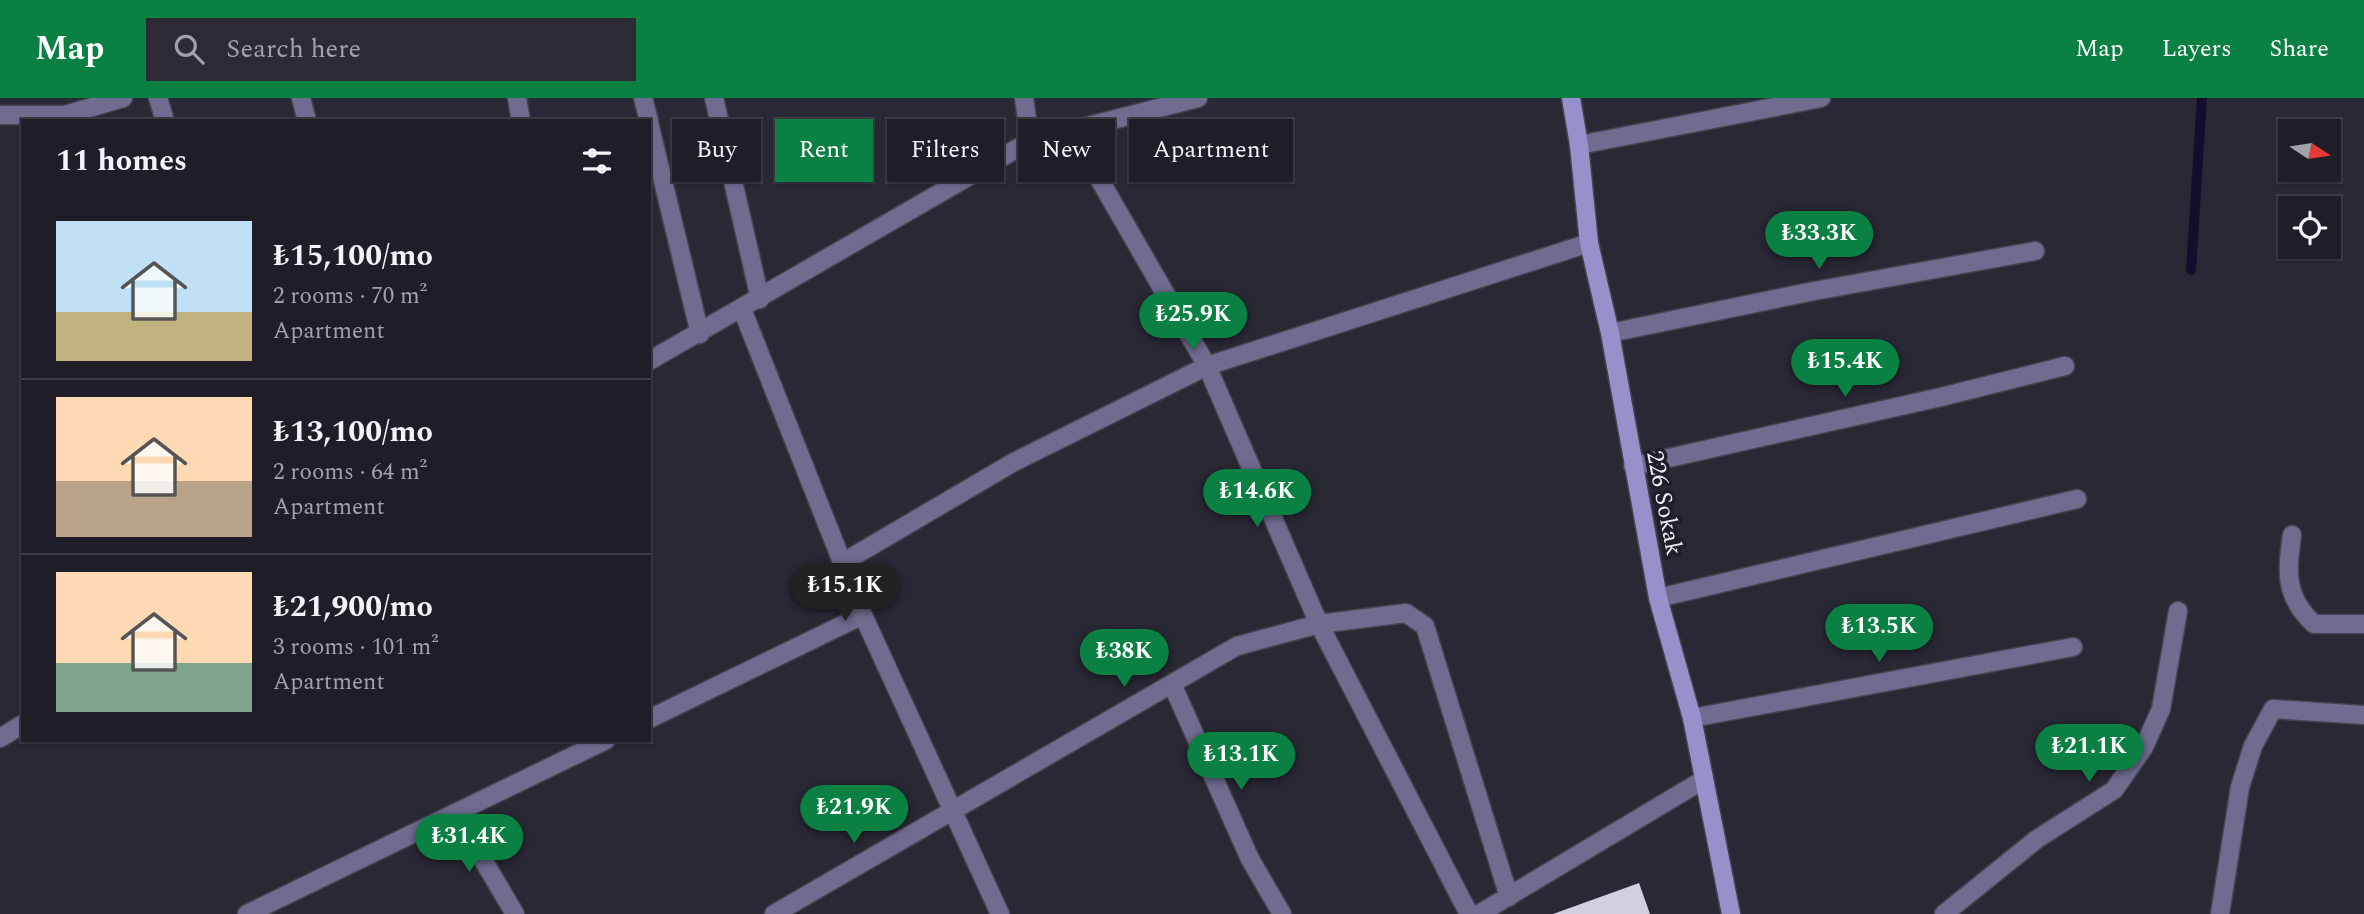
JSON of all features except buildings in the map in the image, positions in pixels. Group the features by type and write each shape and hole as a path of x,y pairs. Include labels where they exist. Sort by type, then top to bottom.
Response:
{"street":[{"path":"0,115 65,116 98,113 123,98"},
{"path":"159,98 164,119"},
{"path":"301,98 306,119"},
{"path":"517,98 522,119"},
{"path":"643,98 648,119"},
{"path":"715,98 760,299"},
{"path":"1024,98 1027,119"},
{"name":"226 Sokak","path":"1571,98 1579,145 1588,243 1610,333 1658,598 1692,718 1731,914"},
{"path":"1579,145 1821,98"},
{"path":"1113,119 1190,99"},
{"path":"651,130 700,334"},
{"path":"651,360 1018,148"},
{"path":"1101,182 1207,366 1319,624 1469,914"},
{"path":"842,563 1014,462 1207,366 1588,243"},
{"path":"1610,333 1809,292 2035,251"},
{"path":"742,309 863,615 1000,914"},
{"path":"1633,466 1941,397 2065,366"},
{"path":"1658,598 2077,499"},
{"path":"2292,535 2287,573 2299,610 2314,624 2364,624"},
{"path":"1944,914 2037,839 2114,790 2144,747 2161,709 2178,611"},
{"path":"774,914 1237,646 1319,624 1406,613 1425,625 1509,897"},
{"path":"651,718 863,615"},
{"path":"1692,718 2073,647"},
{"path":"1172,684 1250,859 1282,914"},
{"path":"2220,914 2240,787 2253,746 2273,709 2364,715"},
{"path":"0,738 21,725"},
{"path":"247,914 602,742"},
{"path":"1479,914 1703,780"},
{"path":"456,814 515,914"}],"waterway":[{"path":"2191,270 2202,98"}]}
